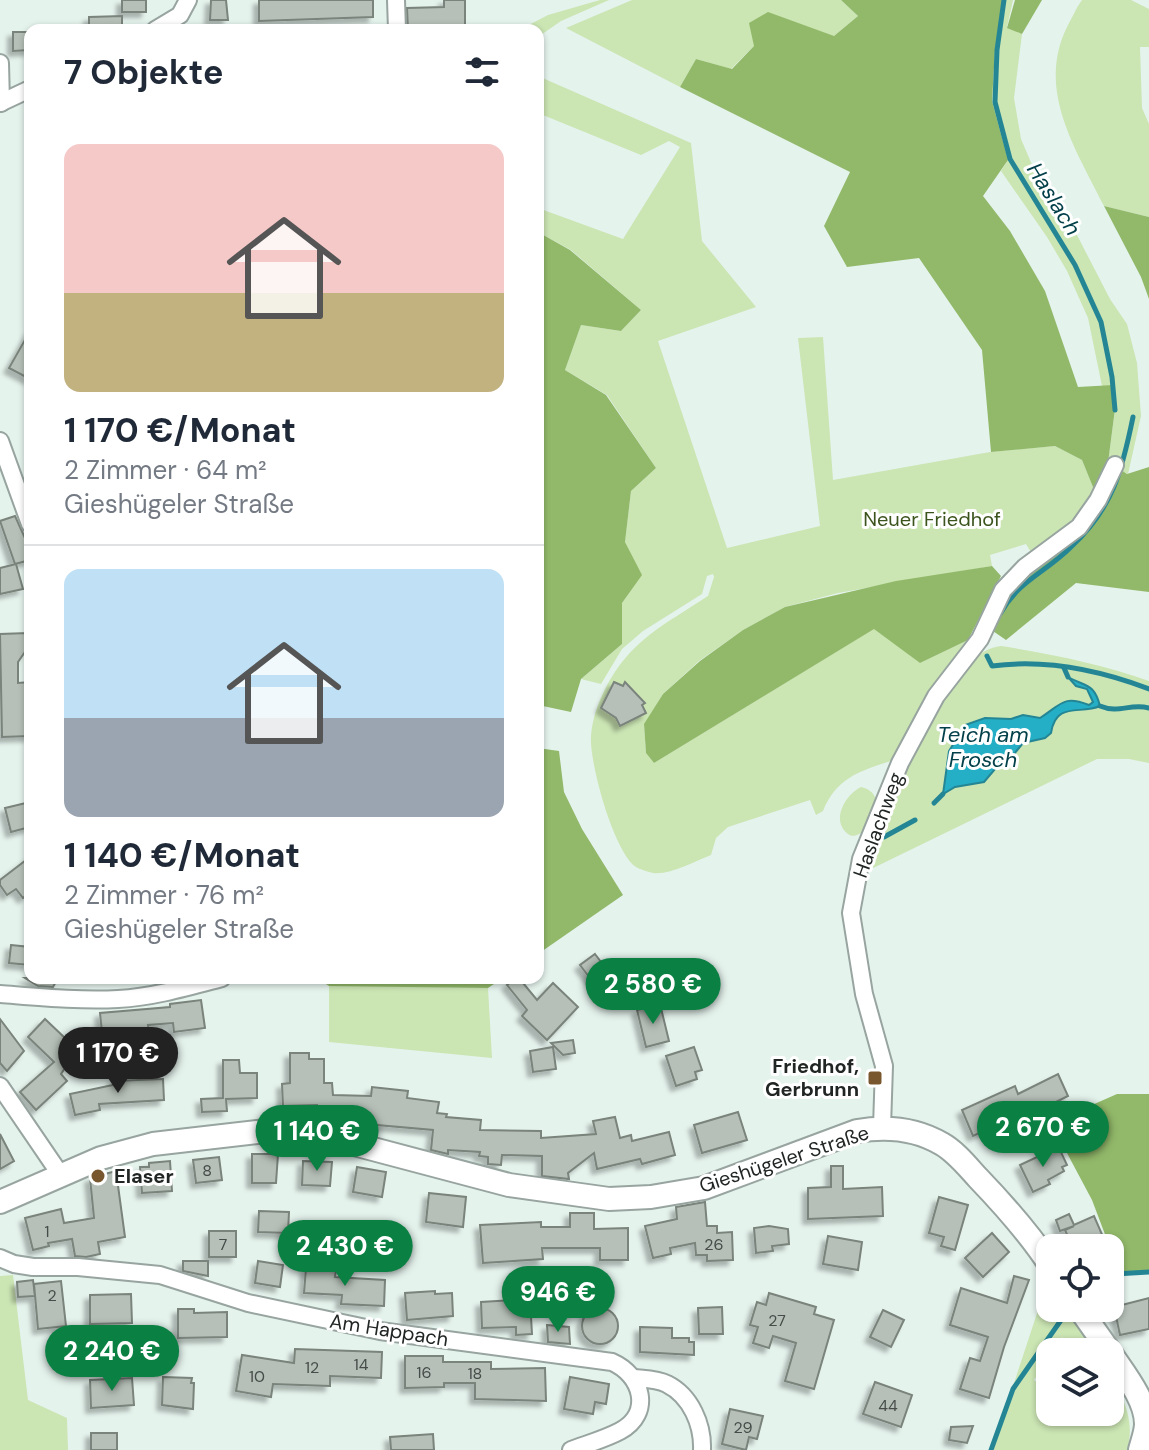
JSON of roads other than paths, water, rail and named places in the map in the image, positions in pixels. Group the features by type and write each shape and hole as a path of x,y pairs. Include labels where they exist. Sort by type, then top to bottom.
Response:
{"street":[{"path":"396,0 397,24"},
{"path":"167,24 185,15"},
{"path":"0,63 0,103 24,92"},
{"path":"0,441 24,507"},
{"name":"Haslachweg","path":"882,1127 884,1066 856,953 851,913 861,859 900,763 936,696 981,637 1003,590 1025,567 1079,527 1098,500 1115,465"},
{"path":"0,994 121,999 198,984"},
{"path":"0,1086 60,1174"},
{"name":"Gieshügeler Straße","path":"0,1202 101,1158 153,1144 266,1131 339,1140 509,1185 598,1198 651,1197 704,1188 857,1131 882,1127 915,1132 943,1144 1010,1212 1036,1246"},
{"name":"Am Happach","path":"0,1258 33,1267 78,1267 160,1275 248,1303 380,1331 612,1362 623,1367 634,1378 665,1383 682,1394 703,1432 702,1450"},
{"path":"571,1450 619,1432 633,1420 640,1402 634,1378"},
{"path":"1124,1378 1144,1416 1140,1450"}],"water":[{"name":"Teich am Frosch","path":"1068,677 1092,689 1100,706 1063,713 1054,723 1051,733 1045,738 1023,743 984,782 955,787 943,794 949,751 965,725 985,718 1011,719 1023,715 1040,718 1068,701 1089,705 1093,702 1087,689 1076,686"}],"waterway":[{"name":"Haslach","path":"1004,0 997,50 995,102 1010,159 1075,265 1101,322 1115,410"},
{"name":"Haslach","path":"1000,614 1015,593 1071,547 1097,518 1120,472 1133,417"},
{"path":"987,656 992,666 1052,665 1111,676 1149,689"},
{"path":"1064,668 1068,677"},
{"path":"1100,706 1113,709 1149,708"},
{"path":"934,803 943,794"},
{"path":"884,837 915,820"},
{"path":"1124,1273 1149,1272"},
{"path":"991,1450 1013,1389 1060,1322"}],"place":[{"name":"Friedhof, Gerbrunn","path":"875,1078"},
{"name":"Elaser","path":"98,1176"}],"park label":[{"name":"Neuer Friedhof","path":"932,519"}]}
